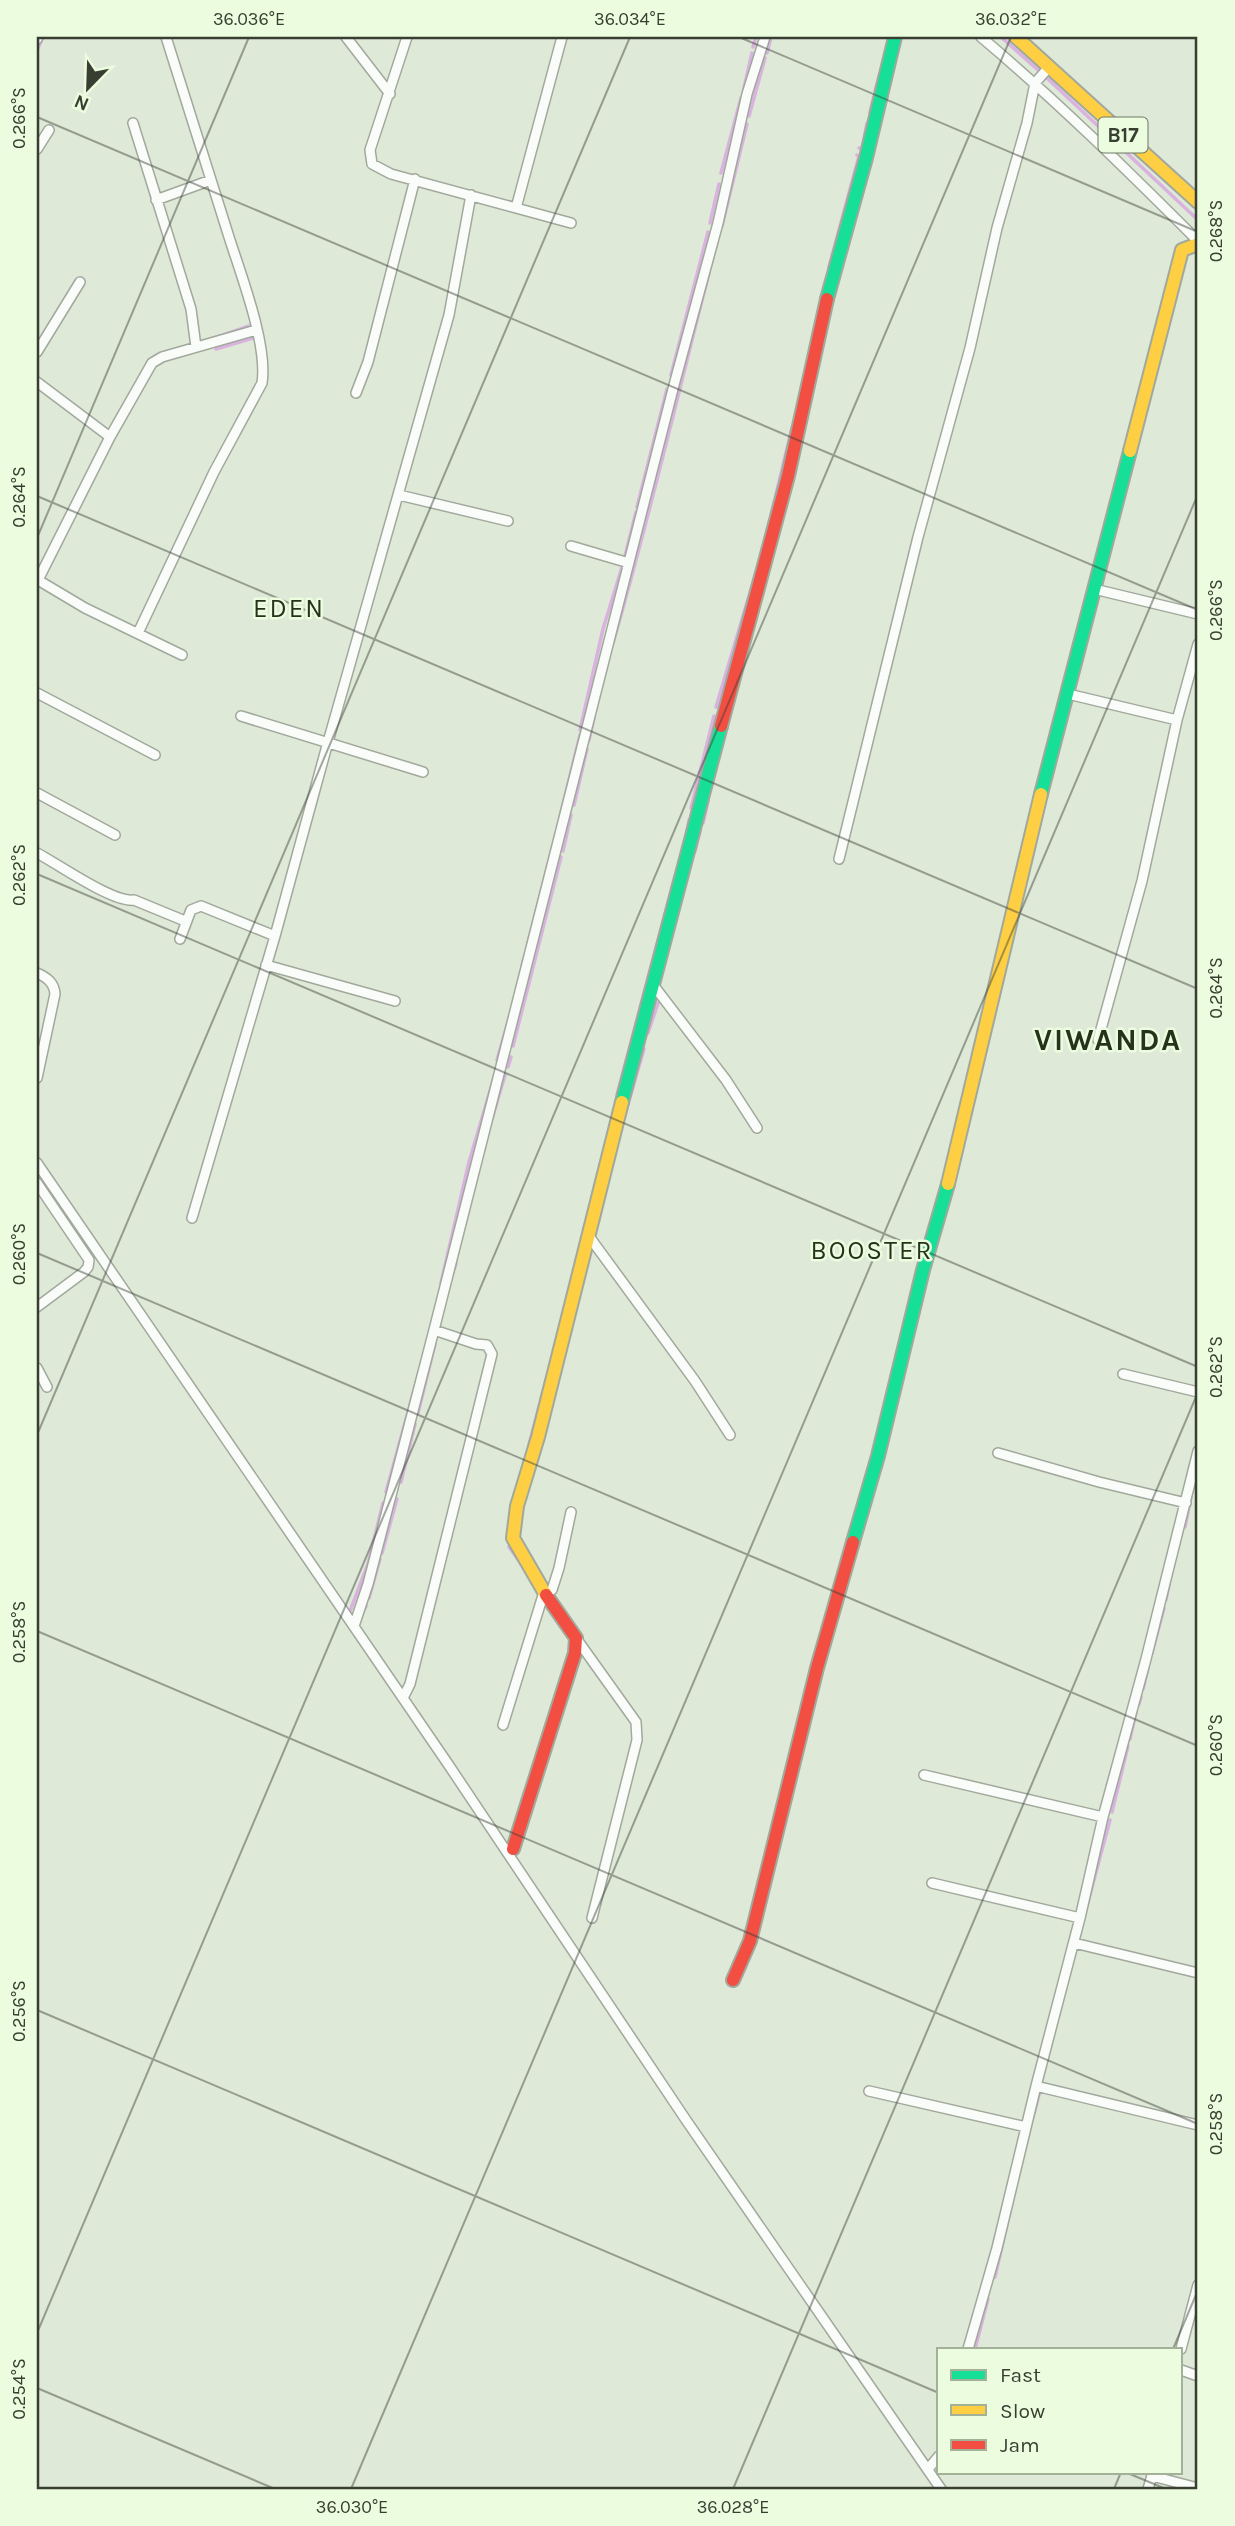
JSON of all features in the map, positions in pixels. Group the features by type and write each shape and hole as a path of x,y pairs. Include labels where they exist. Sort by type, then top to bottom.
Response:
{"street":[{"path":"138,633 214,472 262,383 264,367 262,350 166,37"},
{"path":"346,37 390,94"},
{"path":"407,37 370,150 372,164 391,174 571,223"},
{"path":"516,208 562,37"},
{"path":"354,1626 368,1584 674,385 718,223 747,94 765,37"},
{"path":"592,1918 637,1740 636,1722 544,1592 513,1538 513,1529 712,755 788,476 825,303 866,158 895,37"},
{"path":"733,1980 750,1941 817,1668 878,1456 923,1270 949,1181 1051,752 1182,250 1198,242 1035,83 981,37"},
{"name":"B17","path":"1016,37 1198,202"},
{"path":"839,859 918,537 970,348 1035,83 1049,66"},
{"path":"133,123 191,309 196,347"},
{"path":"37,149 49,130"},
{"path":"356,393 368,362 415,179"},
{"path":"156,200 211,180"},
{"path":"192,1218 275,936 449,315 471,195"},
{"path":"37,352 80,282"},
{"path":"182,655 85,608 37,581 110,437 152,363 162,357 256,330"},
{"path":"37,382 110,437"},
{"path":"399,495 508,521"},
{"path":"571,546 629,563"},
{"path":"1094,589 1198,614"},
{"path":"1098,1040 1142,881 1177,720 1198,644"},
{"path":"37,693 155,755"},
{"path":"1068,694 1177,720"},
{"path":"241,716 423,772"},
{"path":"37,793 115,835"},
{"path":"37,853 90,884 127,901 134,900 185,921"},
{"path":"180,939 191,910 201,906 275,936"},
{"path":"266,965 395,1001"},
{"path":"37,973 48,979 55,994 37,1078"},
{"path":"654,986 726,1080 757,1128"},
{"path":"37,1163 403,1698 686,2120 941,2489"},
{"path":"37,1183 89,1260 88,1268 84,1272 37,1307"},
{"path":"588,1235 695,1381 730,1435"},
{"path":"403,1698 410,1685 492,1354 487,1345 433,1330"},
{"path":"37,1368 47,1388"},
{"path":"1123,1374 1198,1392"},
{"path":"968,2348 997,2248 1103,1817 1198,1451"},
{"path":"998,1453 1186,1503"},
{"path":"544,1592 552,1590 571,1512"},
{"path":"503,1725 544,1592"},
{"path":"513,1849 575,1653 576,1638"},
{"path":"924,1775 1103,1817"},
{"path":"932,1883 1080,1918"},
{"path":"1074,1943 1198,1973"},
{"path":"1036,2086 1198,2125"},
{"path":"869,2091 1026,2127"},
{"path":"1181,2348 1198,2285"},
{"path":"928,2469 937,2458"},
{"path":"1148,2489 1152,2474 1198,2488"}],"waterway":[{"path":"37,50 43,37"},
{"path":"753,47 756,37"},
{"path":"767,53 771,37"},
{"path":"1001,37 1038,70"},
{"path":"744,88 752,53"},
{"path":"749,116 765,58"},
{"path":"875,91 880,73"},
{"path":"1048,79 1198,220"},
{"path":"870,112 874,96"},
{"path":"721,173 741,98"},
{"path":"859,148 862,149 867,123"},
{"path":"722,226 747,124"},
{"path":"829,267 859,156 857,155"},
{"path":"710,223 719,184"},
{"path":"671,375 708,232"},
{"path":"710,268 717,243"},
{"path":"613,643 651,505 709,273"},
{"path":"808,410 830,308"},
{"path":"215,338 249,326"},
{"path":"216,349 253,338"},
{"path":"637,507 667,389"},
{"path":"716,707 762,552 792,428"},
{"path":"625,556 636,512"},
{"path":"580,730 603,629 623,564"},
{"path":"691,808 714,716"},
{"path":"589,740 594,718"},
{"path":"560,817 580,735"},
{"path":"574,805 587,749"},
{"path":"703,823 708,801"},
{"path":"563,851 571,815"},
{"path":"686,838 689,820"},
{"path":"695,851 700,831"},
{"path":"528,943 553,845"},
{"path":"513,1046 561,857"},
{"path":"617,1095 675,876"},
{"path":"522,966 524,958"},
{"path":"648,1033 658,1003"},
{"path":"497,1060 510,1015"},
{"path":"621,1128 644,1049"},
{"path":"508,1067 511,1057"},
{"path":"441,1283 469,1162 495,1074"},
{"path":"492,1119 505,1075"},
{"path":"598,1223 604,1197"},
{"path":"452,1275 456,1264"},
{"path":"418,1413 435,1344"},
{"path":"386,1492 419,1372"},
{"path":"529,1445 546,1380"},
{"path":"401,1482 415,1424"},
{"path":"1194,1488 1197,1477"},
{"path":"1185,1527 1191,1497"},
{"path":"382,1553 397,1499"},
{"path":"350,1611 368,1564 383,1503"},
{"path":"509,1547 522,1565"},
{"path":"369,1598 380,1559"},
{"path":"1166,1600 1169,1585"},
{"path":"362,1614 366,1606"},
{"path":"1152,1653 1164,1608"},
{"path":"1143,1689 1148,1668"},
{"path":"1139,1704 1141,1697"},
{"path":"1130,1739 1136,1712"},
{"path":"1112,1812 1128,1746"},
{"path":"1084,1917 1110,1820"},
{"path":"1033,2117 1040,2091"},
{"path":"995,2277 1017,2180"},
{"path":"975,2348 988,2299"}],"traffic: fast":[{"path":"827,299 866,158 895,37"},
{"path":"1041,794 1130,451"},
{"path":"622,1102 721,726"},
{"path":"853,1542 878,1456 923,1270 948,1184"}],"traffic: slow":[{"path":"1016,37 1198,202"},
{"path":"1130,451 1182,250 1198,244"},
{"path":"948,1184 1041,794"},
{"path":"546,1595 513,1538 517,1506 538,1437 622,1102"}],"traffic: jam":[{"path":"721,726 788,476 827,299"},
{"path":"733,1980 750,1941 817,1668 853,1542"},
{"path":"513,1849 575,1653 576,1638 546,1595"}],"district":[{"name":"EDEN","path":"289,608"},
{"name":"VIWANDA","path":"1108,1040"},
{"name":"BOOSTER","path":"872,1250"}]}
